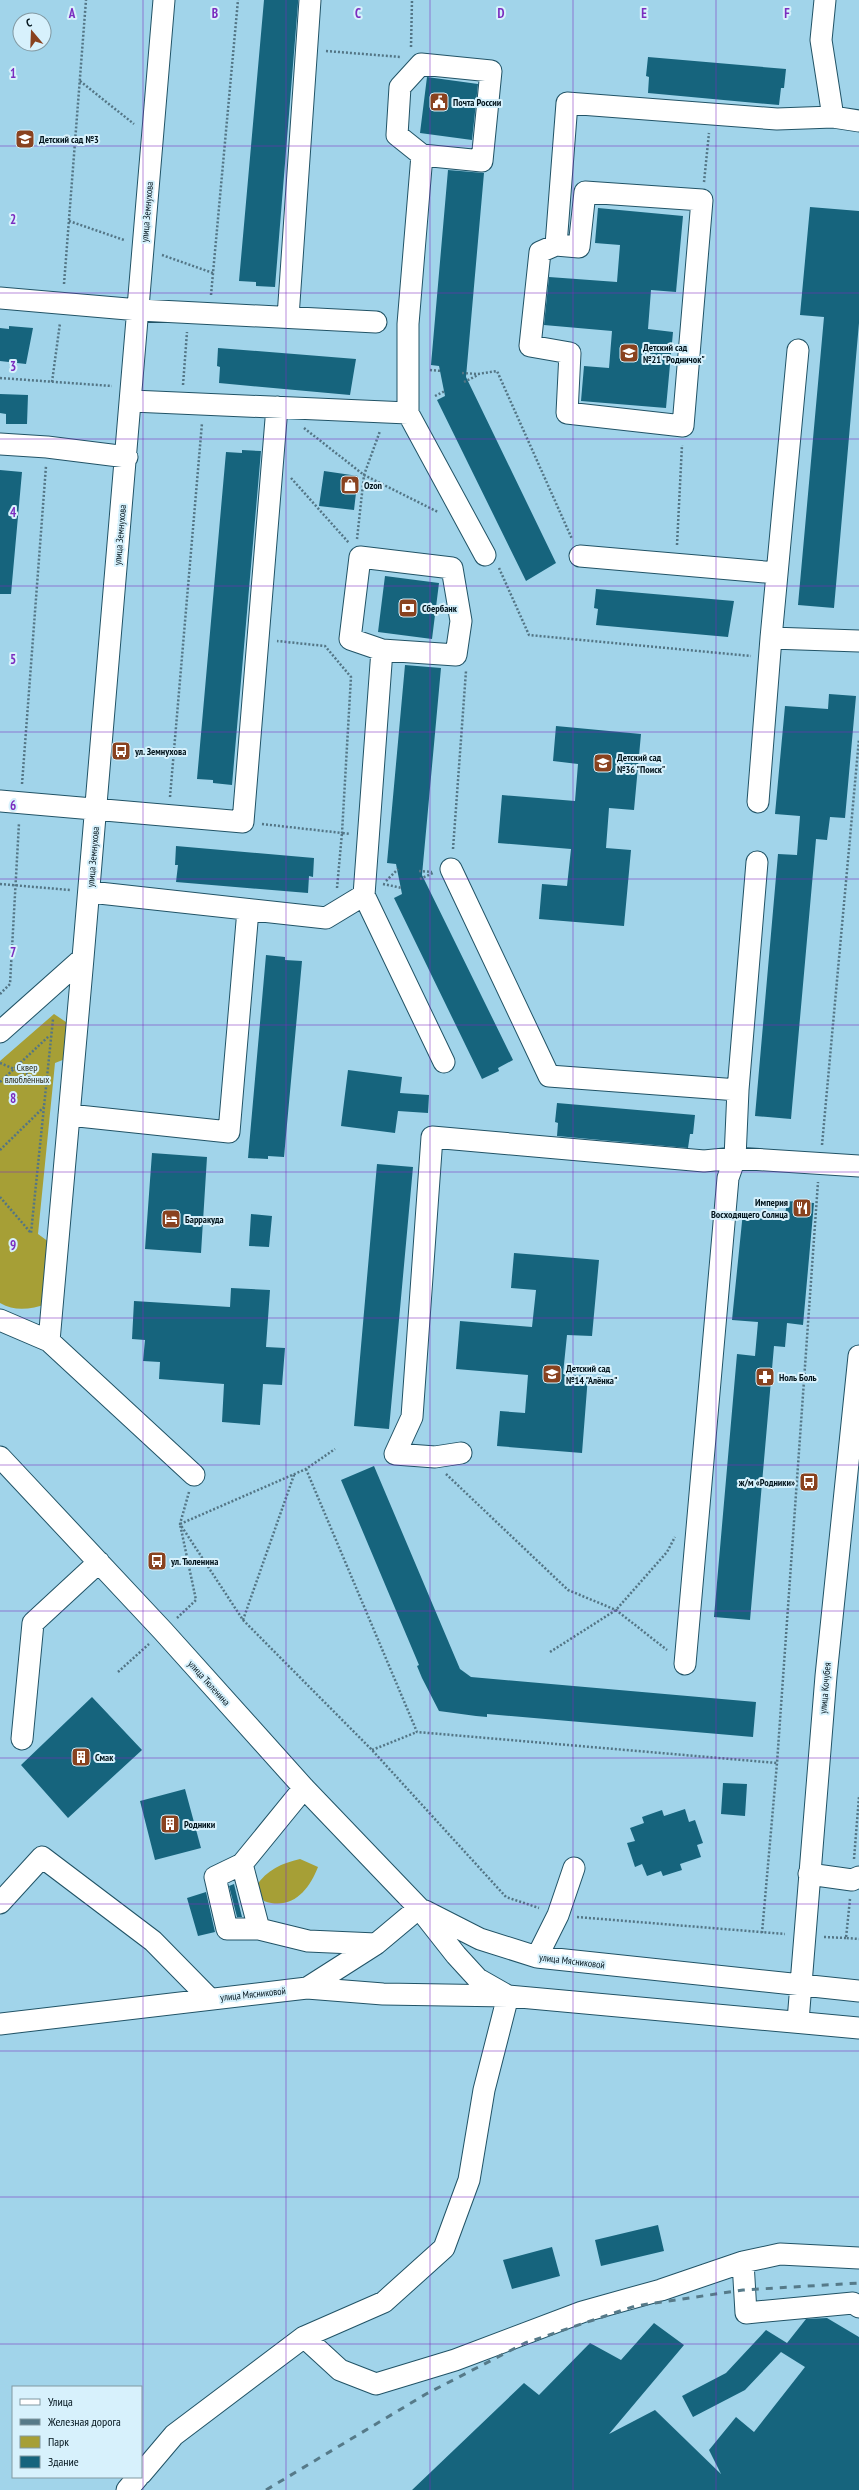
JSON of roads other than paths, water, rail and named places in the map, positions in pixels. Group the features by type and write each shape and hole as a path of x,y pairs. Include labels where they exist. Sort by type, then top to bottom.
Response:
{"street":[{"name":"улица Земнухова","path":"49,1342 90,892 164,0"},
{"path":"288,317 310,0"},
{"path":"825,0 822,40 832,117"},
{"path":"422,64 490,72 482,161 422,155 397,135 400,87 422,64"},
{"path":"556,245 567,103 777,119 832,117 859,121"},
{"path":"422,155 408,324 398,412 485,555"},
{"path":"585,192 702,200 683,426 567,413 570,353 530,346 540,252 556,245 579,247 585,192"},
{"path":"0,298 139,310 376,322"},
{"path":"758,802 770,648 798,350"},
{"path":"132,394 182,403 398,412"},
{"path":"0,801 244,822 277,407"},
{"path":"0,444 47,447 127,457"},
{"path":"358,553 452,568 461,621 456,655 382,650 350,639 358,553"},
{"path":"580,556 777,573"},
{"path":"770,648 859,641"},
{"path":"382,650 364,895 444,1062"},
{"path":"685,1664 728,1178 735,1158 738,1090 757,862"},
{"path":"443,870 549,1076 738,1090"},
{"path":"90,892 326,918 364,895"},
{"path":"69,1115 229,1132 248,910"},
{"path":"0,1032 83,958"},
{"path":"461,1453 435,1457 395,1454 412,1417 432,1136 504,1147 704,1161 735,1158 859,1166"},
{"path":"0,1320 49,1342 194,1476"},
{"name":"улица Кочубея","path":"798,2022 826,1676 859,1356"},
{"name":"улица Тюленина","path":"0,1457 99,1562 304,1788 419,1908"},
{"path":"22,1739 33,1623 99,1562"},
{"path":"304,1788 242,1864 215,1877 227,1929 259,1929 308,1942 376,1944"},
{"path":"0,1903 42,1857 153,1941 209,1998"},
{"path":"242,1864 259,1929"},
{"path":"537,1957 558,1915 574,1868"},
{"path":"809,1874 852,1880 859,1877"},
{"path":"307,1988 376,1944 419,1908"},
{"name":"улица Мясниковой","path":"419,1908 480,1939 537,1957 859,1991"},
{"name":"улица Мясниковой","path":"419,1908 456,1955 478,1979 508,1996"},
{"name":"улица Мясниковой","path":"0,2024 209,1998 307,1988 383,1994 508,1996 859,2028"},
{"path":"142,2473 174,2436 304,2337 384,2302 444,2248 468,2180 484,2090 508,1996"},
{"path":"304,2337 340,2370 376,2384 455,2360 582,2312 661,2290 743,2262 780,2254 859,2258"},
{"path":"743,2262 746,2313 853,2303 859,2306"},
{"path":"127,2490 137,2478"}],"railway":[{"path":"266,2490 426,2394 525,2343 635,2306 743,2290 859,2283"}],"place":[{"name":"Почта России","path":"439,102"},
{"name":"Детский сад №3","path":"25,139"},
{"name":"Детский сад №21 \"Родничок\"","path":"629,353"},
{"name":"Ozon","path":"350,485"},
{"name":"Сбербанк","path":"408,608"},
{"name":"ул. Земнухова","path":"121,751"},
{"name":"Детский сад №36 \"Поиск\"","path":"603,763"},
{"name":"Империя Восходящего Солнца","path":"802,1208"},
{"name":"Барракуда","path":"171,1219"},
{"name":"Детский сад №14 \"Алёнка\"","path":"552,1374"},
{"name":"Ноль Боль","path":"765,1377"},
{"name":"ж/м «Родники»","path":"809,1482"},
{"name":"ул. Тюленина","path":"157,1561"},
{"name":"Смак","path":"81,1757"},
{"name":"Родники","path":"170,1824"}],"park label":[{"name":"Сквер влюблённых","path":"27,1072"}]}
